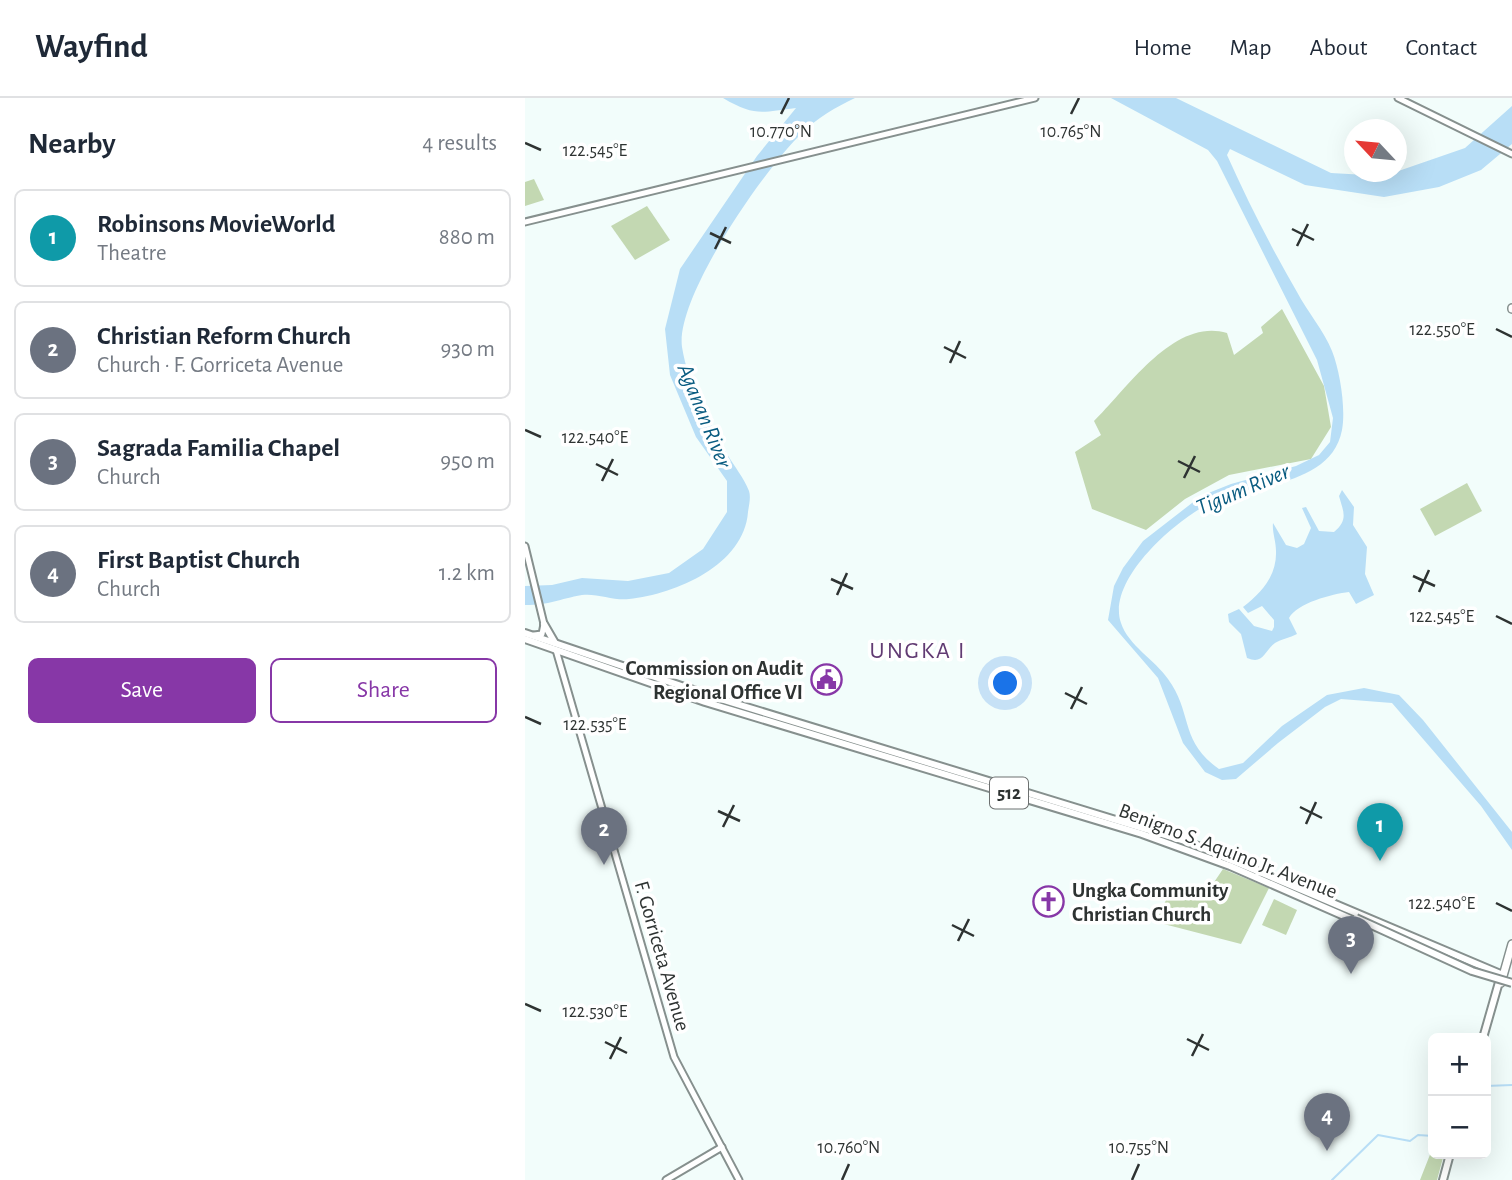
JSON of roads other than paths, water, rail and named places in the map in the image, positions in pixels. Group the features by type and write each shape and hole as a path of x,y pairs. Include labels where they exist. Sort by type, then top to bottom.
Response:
{"highway":[{"path":"1505,979 1512,944"},
{"path":"1505,979 1512,957"},
{"path":"1470,973 1479,972 1505,979"}],"main road":[{"path":"525,222 1035,98"},
{"path":"1398,98 1510,153"},
{"path":"525,546 544,624 559,651"},
{"path":"527,637 541,635 544,624"},
{"name":"Benigno S. Aquino Jr. Avenue","path":"527,637 559,651 727,704 1143,831 1437,947 1505,979"},
{"name":"F. Gorriceta Avenue","path":"559,651 671,1048 739,1180"},
{"name":"Benigno S. Aquino Jr. Avenue","path":"1354,915 1470,973"},
{"name":"512","path":"1354,915 1505,979"},
{"path":"1433,956 1437,947"},
{"path":"1486,1033 1505,979"},
{"path":"666,1180 722,1147"},
{"path":"1443,1180 1449,1159"}],"water":[{"name":"Aganan River","path":"723,98 855,98 827,113 808,128 767,174 746,202 707,266 684,325 682,347 694,389 713,429 749,491 744,531 734,547 705,574 667,591 629,599 582,595 525,605 525,586 552,585 582,578 628,581 669,573 703,549 727,512 727,481 696,437 670,375 665,329 680,269 757,156 796,108 751,111"},
{"name":"Tigum River","path":"1111,98 1176,98 1331,173 1344,174 1344,182 1407,182 1407,168 1465,148 1512,106 1512,144 1481,170 1439,187 1384,197 1305,185 1230,149 1227,155 1260,224 1332,351 1341,390 1342,430 1335,449 1323,463 1307,473 1210,503 1180,523 1147,553 1124,589 1119,606 1124,631 1168,679 1176,691 1198,748 1219,769 1243,763 1282,726 1327,695 1364,688 1399,695 1423,720 1512,832 1512,850 1481,806 1392,703 1341,699 1325,707 1236,779 1222,780 1205,772 1183,743 1158,678 1108,620 1114,586 1123,568 1143,541 1201,496 1231,484 1296,466 1319,455 1330,442 1333,418 1317,360 1217,161 1208,150"},
{"path":"1342,490 1354,507 1353,525 1367,547 1365,574 1374,595 1356,604 1349,592 1307,604 1289,618 1297,634 1275,643 1257,660 1247,658 1241,634 1229,622 1228,614 1239,609 1254,626 1272,631 1274,627 1274,620 1262,606 1248,613 1243,607 1262,590 1274,568 1276,551 1273,523 1286,545 1297,548 1304,544 1311,528 1302,508 1306,507 1319,531 1334,532 1343,519 1339,496"}],"waterway":[{"path":"1491,1086 1512,1085"},
{"path":"1332,1180 1378,1135 1410,1141 1418,1135 1428,1136"}],"place":[{"name":"Commission on Audit Regional Office VI","path":"826,680"},
{"name":"Robinsons MovieWorld","path":"1380,861"},
{"name":"Christian Reform Church","path":"604,865"},
{"name":"Ungka Community Christian Church","path":"1049,902"},
{"name":"Sagrada Familia Chapel","path":"1351,974"},
{"name":"First Baptist Church","path":"1327,1151"}],"district":[{"name":"UNGKA I","path":"918,651"}]}
